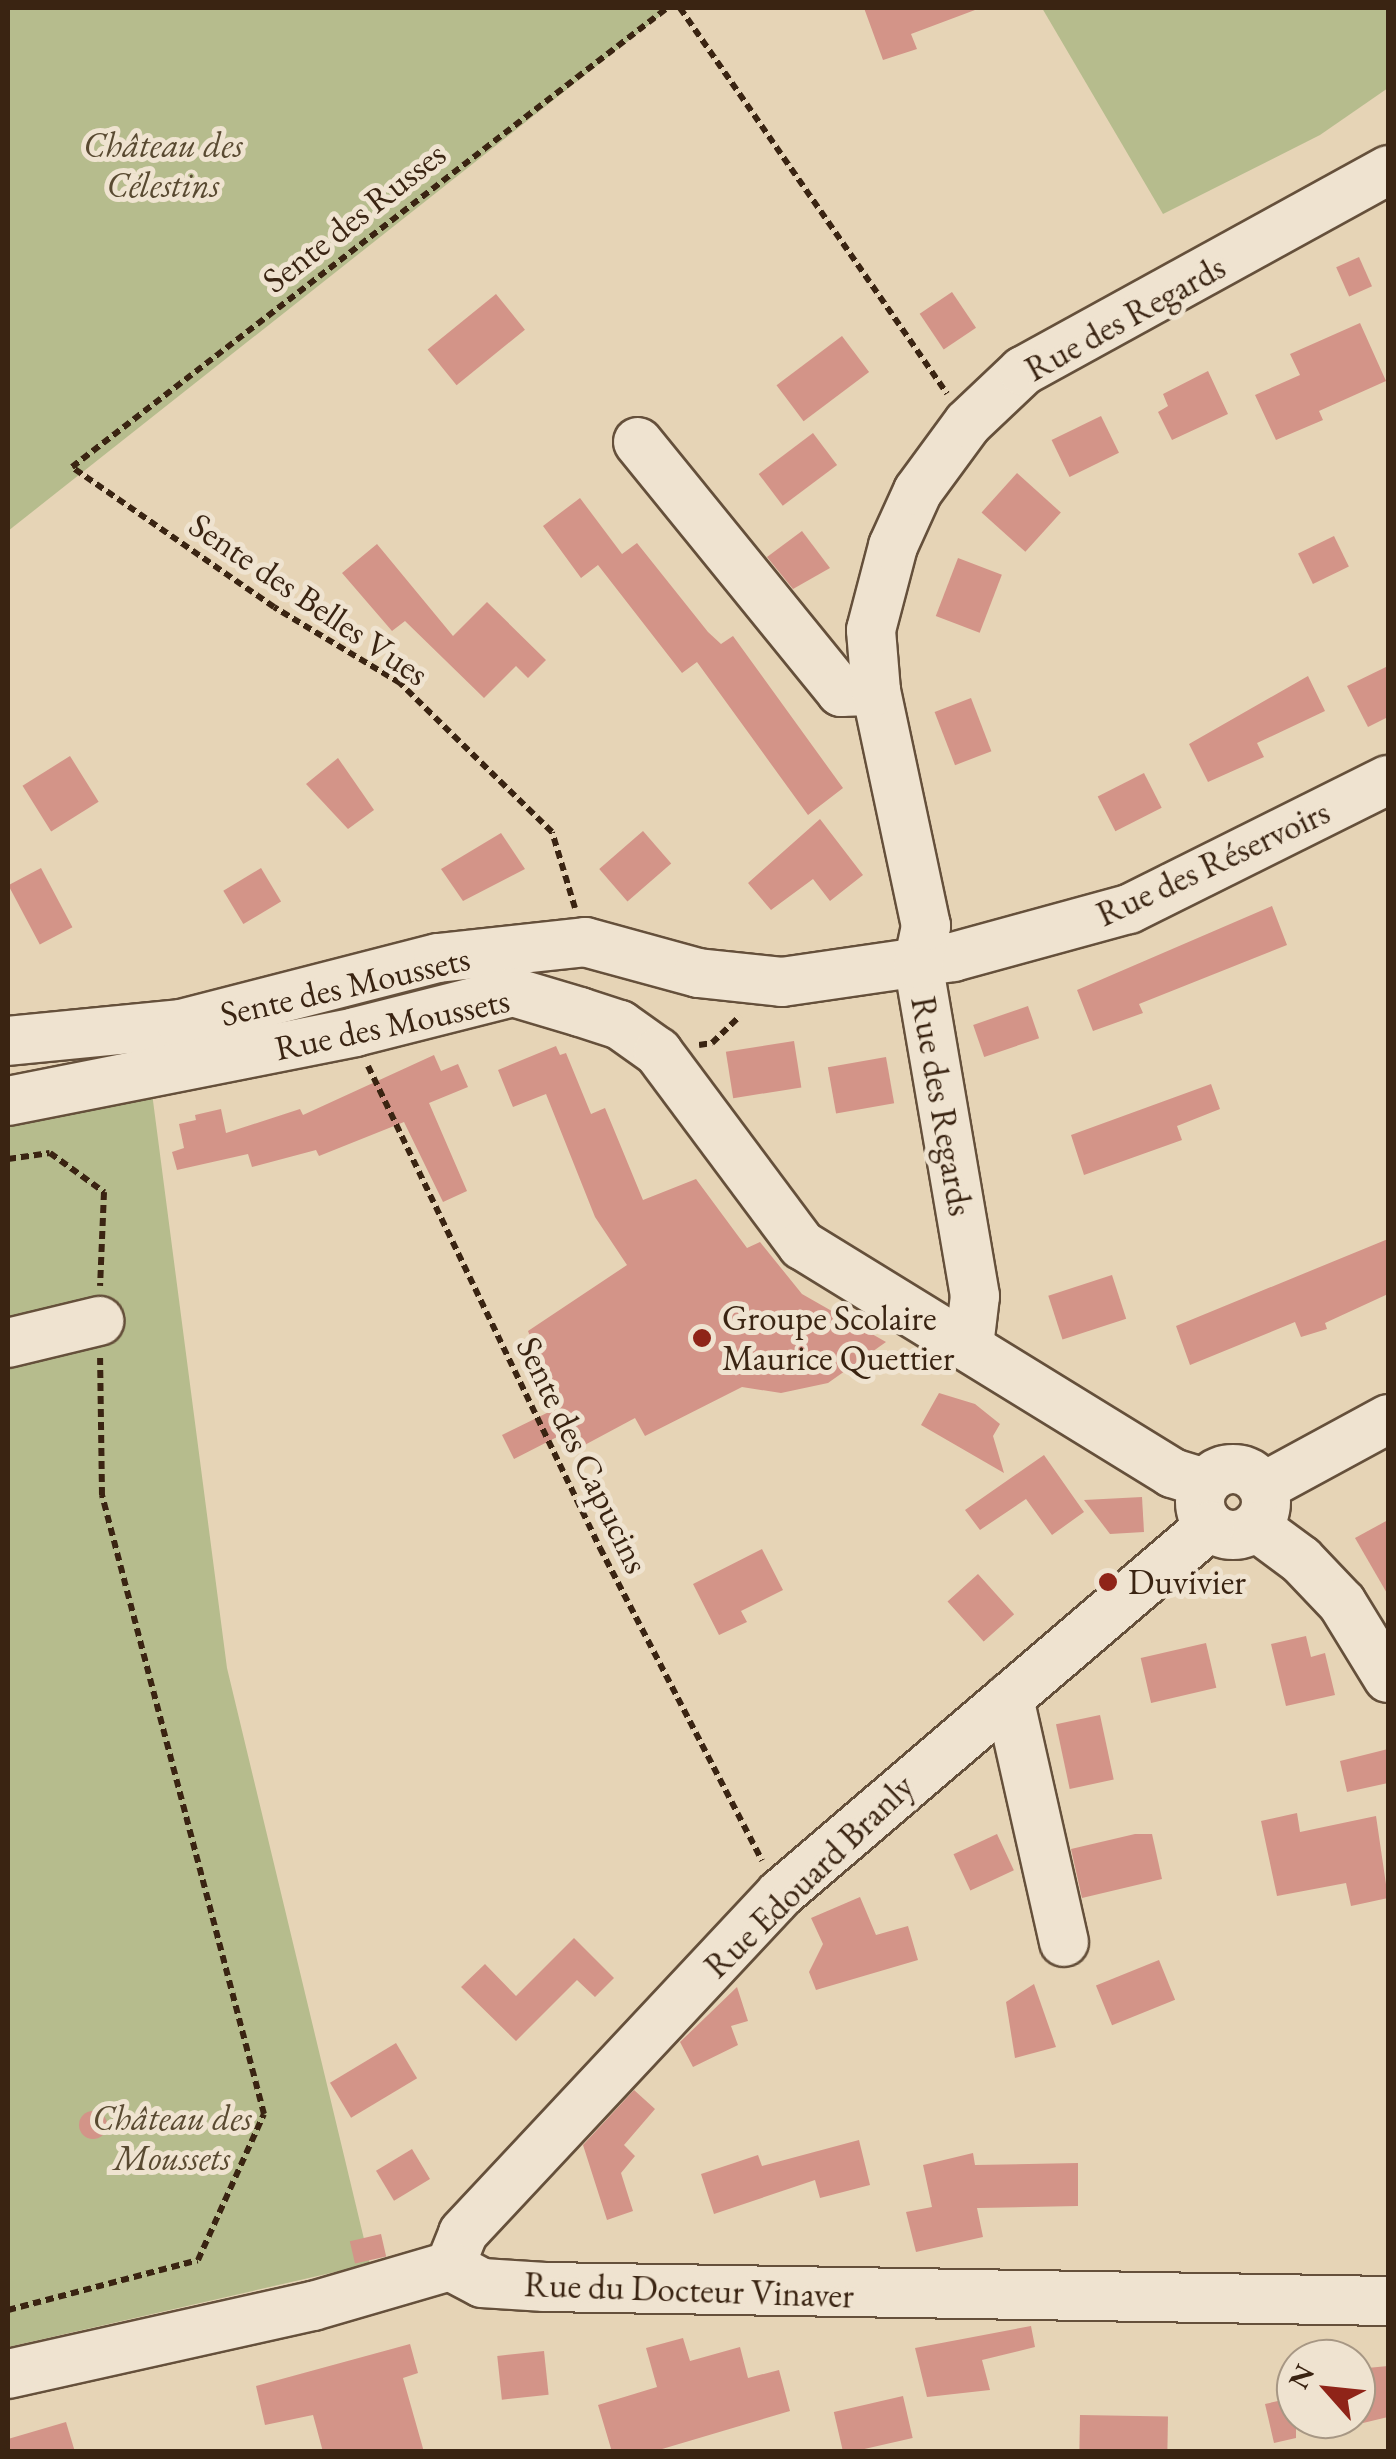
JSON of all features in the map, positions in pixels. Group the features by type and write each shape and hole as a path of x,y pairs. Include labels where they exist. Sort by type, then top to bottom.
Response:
{"street":[{"name":"Rue des Regards","path":"969,1346 976,1296 918,964 926,926 876,691 871,630 893,546 918,492 968,423 1023,370 1388,170"},
{"path":"638,442 840,692 876,691"},
{"name":"Rue des Réservoirs","path":"918,964 1129,909 1388,780"},
{"name":"Sente des Moussets","path":"8,1041 181,1024 438,958 585,942 698,973 782,982 918,964"},
{"name":"Rue des Moussets","path":"8,1101 355,1032 513,992 620,1025 658,1052 802,1245 1172,1473 1233,1506 1342,1604 1388,1678"},
{"path":"8,1343 99,1322"},
{"name":"Rue Edouard Branly","path":"450,2266 463,2234 780,1894 1233,1506 1388,1419"},
{"path":"1009,1698 1064,1942"},
{"path":"8,2374 313,2306 450,2266"},
{"name":"Rue du Docteur Vinaver","path":"450,2266 482,2283 622,2290 1388,2302"}],"path":[{"name":"Sente des Russes","path":"72,467 667,8"},
{"path":"680,8 968,423"},
{"name":"Sente des Belles Vues","path":"72,467 274,607 400,683 552,832 585,942"},
{"path":"658,1052 712,1043 742,1014 779,1011 782,982"},
{"name":"Sente des Capucins","path":"355,1032 380,1098 600,1548 780,1894"},
{"path":"8,1159 50,1153 104,1192 99,1322 102,1495 264,2114 198,2260 8,2310"}],"green space":[{"name":"Château des Célestins","path":"8,8 670,8 8,531"},
{"path":"1042,8 1388,8 1388,88 1320,135 1163,214"},
{"name":"Château des Moussets","path":"152,1093 227,1668 370,2264 8,2347 8,1127"}],"building":[{"path":"864,8 975,10 911,34 917,49 883,60"},
{"path":"1359,257 1372,286 1349,296 1336,267"},
{"path":"952,292 976,328 944,349 920,314"},
{"path":"496,294 525,330 457,385 428,349"},
{"path":"1360,323 1386,381 1319,411 1323,420 1276,440 1255,395 1300,375 1290,354"},
{"path":"842,336 869,372 804,421 777,385"},
{"path":"1208,371 1228,414 1172,440 1158,412 1168,406 1163,394"},
{"path":"1101,416 1119,453 1070,477 1052,440"},
{"path":"813,433 837,465 783,506 759,474"},
{"path":"1017,473 1061,512 1025,552 982,512"},
{"path":"580,498 622,554 637,543 721,644 733,636 843,788 808,815 697,662 682,673 598,565 581,578 543,526"},
{"path":"802,531 830,568 793,589 767,557"},
{"path":"1334,536 1349,567 1313,584 1298,554"},
{"path":"377,544 453,636 487,602 546,660 528,678 516,666 484,698 405,621 392,631 342,573"},
{"path":"958,558 1002,575 980,633 936,616"},
{"path":"1388,666 1388,717 1368,727 1347,686"},
{"path":"1308,676 1325,711 1257,743 1264,757 1208,782 1189,744"},
{"path":"971,698 991,751 955,765 935,712"},
{"path":"70,756 99,802 51,831 23,786"},
{"path":"338,758 374,810 348,829 306,784"},
{"path":"1144,773 1162,808 1115,831 1098,797"},
{"path":"820,819 863,875 830,901 813,879 771,910 748,883"},
{"path":"643,831 671,863 627,902 599,869"},
{"path":"501,833 525,869 463,901 441,869"},
{"path":"41,868 72,927 40,945 8,885"},
{"path":"261,868 281,901 243,924 223,891"},
{"path":"1272,906 1287,945 1139,1004 1143,1013 1093,1031 1077,990"},
{"path":"1028,1006 1039,1038 984,1057 973,1025"},
{"path":"794,1041 801,1087 733,1098 726,1052"},
{"path":"556,1046 560,1055 566,1053 591,1114 605,1108 643,1200 696,1179 747,1248 760,1242 802,1294 886,1342 828,1383 781,1393 742,1387 645,1436 635,1418 566,1455 557,1437 514,1459 502,1435 557,1408 528,1331 627,1265 595,1217 546,1094 513,1107 498,1070"},
{"path":"434,1055 441,1071 458,1064 468,1087 429,1103 467,1191 443,1202 404,1122 319,1156 316,1150 252,1167 248,1154 177,1170 172,1152 184,1148 179,1124 196,1120 195,1115 221,1109 226,1133 300,1109 303,1115"},
{"path":"886,1057 894,1103 836,1114 828,1067"},
{"path":"1211,1084 1220,1109 1177,1126 1182,1140 1084,1175 1071,1135"},
{"path":"1388,1239 1388,1294 1325,1323 1327,1329 1301,1337 1295,1322 1190,1365 1176,1326"},
{"path":"1112,1275 1126,1319 1062,1339 1048,1296"},
{"path":"939,1393 975,1404 1000,1424 993,1436 1004,1473 921,1425"},
{"path":"1044,1455 1084,1512 1052,1535 1026,1499 980,1530 965,1510"},
{"path":"1142,1497 1144,1532 1110,1534 1084,1500"},
{"path":"1388,1520 1388,1595 1355,1538"},
{"path":"762,1549 783,1590 741,1611 747,1622 719,1635 693,1584"},
{"path":"978,1574 1014,1614 984,1642 948,1601"},
{"path":"1306,1636 1311,1657 1325,1653 1335,1695 1286,1706 1271,1644"},
{"path":"1206,1643 1216,1688 1151,1703 1141,1658"},
{"path":"1100,1715 1114,1780 1070,1789 1056,1724"},
{"path":"1388,1749 1388,1783 1347,1792 1340,1761"},
{"path":"1297,1813 1300,1832 1376,1816 1388,1898 1351,1906 1346,1883 1277,1896 1261,1821"},
{"path":"997,1834 1014,1870 970,1891 953,1854"},
{"path":"1135,1834 1152,1834 1162,1879 1082,1898 1071,1849"},
{"path":"860,1897 876,1935 908,1926 918,1960 816,1990 809,1972 823,1944 811,1918"},
{"path":"574,1938 614,1978 595,1997 577,1980 516,2041 461,1987 485,1964 516,1996"},
{"path":"1159,1960 1175,2000 1112,2025 1096,1985"},
{"path":"1034,1984 1056,2047 1015,2058 1006,2002"},
{"path":"737,1987 748,2021 731,2026 738,2045 693,2067 680,2042"},
{"path":"396,2043 417,2078 351,2118 330,2083"},
{"path":"634,2090 655,2109 624,2145 635,2156 621,2173 633,2211 607,2220 583,2145"},
{"path":"93,2111 103,2115 107,2125 103,2135 93,2139 83,2135 79,2125 83,2115"},
{"path":"859,2140 870,2185 820,2198 815,2180 714,2214 701,2174 758,2155 762,2166"},
{"path":"412,2149 430,2179 394,2201 376,2171"},
{"path":"973,2153 975,2165 1078,2163 1078,2206 977,2208 983,2237 916,2252 906,2212 932,2207 923,2165"},
{"path":"381,2234 386,2256 355,2264 350,2241"},
{"path":"1031,2326 1035,2347 982,2360 990,2390 927,2397 915,2348"},
{"path":"683,2338 690,2361 740,2347 748,2378 779,2370 790,2411 652,2452 612,2452 598,2405 657,2387 646,2348"},
{"path":"410,2344 418,2373 403,2378 424,2452 323,2452 313,2415 265,2425 256,2386"},
{"path":"544,2351 549,2395 502,2400 497,2356"},
{"path":"1388,2366 1388,2417 1376,2420 1376,2367"},
{"path":"903,2396 913,2438 843,2452 834,2412"},
{"path":"1276,2402 1276,2439 1292,2439 1274,2443 1265,2404"},
{"path":"1080,2415 1168,2417 1167,2452 1079,2452"},
{"path":"66,2422 75,2452 8,2452 8,2439"}],"place":[{"name":"Groupe Scolaire Maurice Quettier","path":"702,1338"},
{"name":"Duvivier","path":"1108,1582"}]}
